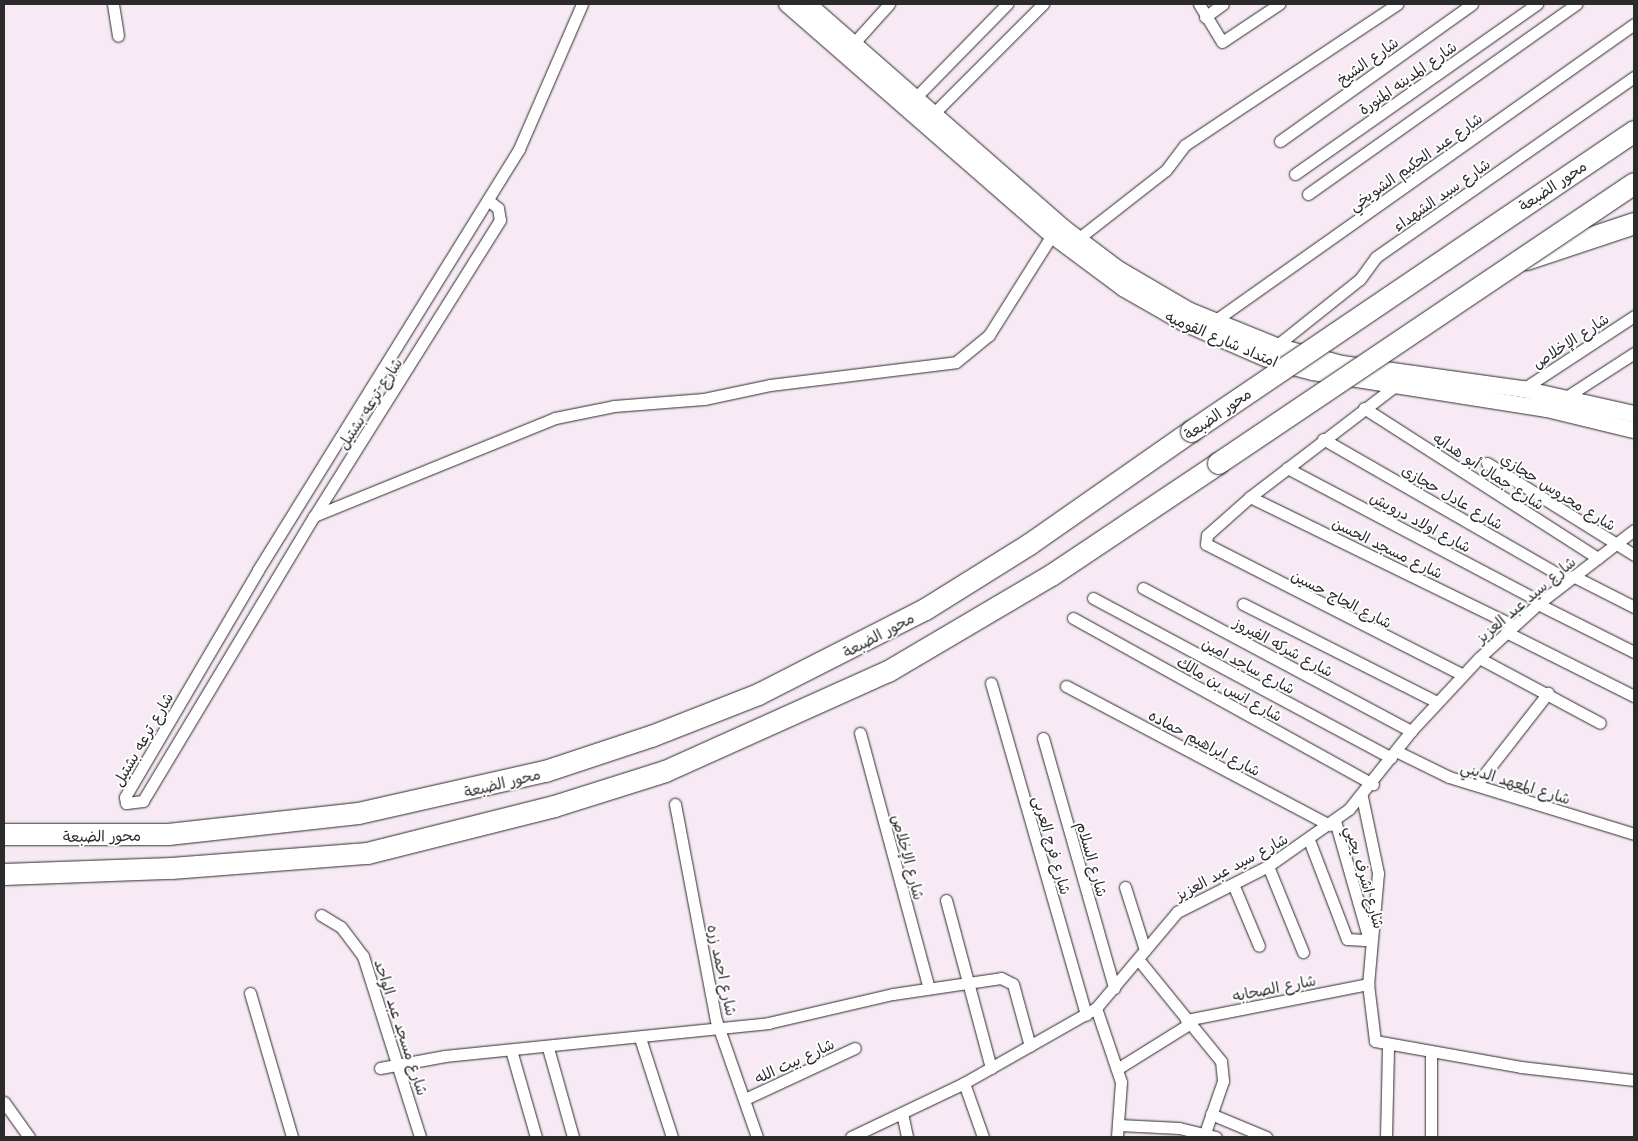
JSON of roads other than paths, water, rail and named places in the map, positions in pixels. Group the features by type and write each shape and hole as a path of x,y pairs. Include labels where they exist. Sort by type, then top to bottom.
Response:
{"highway":[{"name":"محور الضبعة","path":"4,834 168,834 358,813 545,771 651,736 758,694 925,609 1030,544 1191,431 1634,131"},
{"path":"4,874 171,868 366,853 554,806 665,771 888,671 1051,575 1634,183"},
{"path":"1519,262 1634,223"}],"street":[{"path":"113,4 118,36"},
{"name":"شارع ترعه بشتيل","path":"488,200 500,212 500,220 314,516 143,801 126,802 125,797 258,570 488,200 534,117 582,4"},
{"name":"امتداد شارع القوميه","path":"786,4 1052,235 1143,301 1237,347 1313,372 1394,386 1547,408 1634,430"},
{"name":"امتداد شارع القوميه","path":"808,4 933,114 1079,238 1142,284 1213,322 1276,346 1342,364 1409,375 1523,389 1634,414"},
{"path":"853,44 889,4"},
{"path":"915,98 1007,4"},
{"path":"933,114 1043,4"},
{"path":"1199,4 1218,40 1224,41 1279,4"},
{"path":"1205,16 1224,4"},
{"path":"1079,238 1166,170 1186,145 1397,4"},
{"name":"شارع الشيخ","path":"1280,141 1472,4"},
{"name":"شارع المدينه المنورة","path":"1295,174 1537,4"},
{"path":"1308,194 1576,4"},
{"name":"شارع عبد الحكيم الشويخي","path":"1213,322 1634,24"},
{"name":"شارع سيد الشهداء","path":"1276,346 1360,279 1376,257 1634,78"},
{"path":"314,516 555,418 614,406 704,399 770,385 956,362 989,335 1052,235"},
{"name":"شارع الإخلاص","path":"1523,389 1634,316"},
{"path":"1563,399 1634,353"},
{"path":"1250,497 1323,439 1409,375"},
{"name":"شارع جمال أبو هدايه","path":"1364,408 1598,558"},
{"name":"شارع عادل حجازى","path":"1323,439 1571,578 1634,607"},
{"name":"شارع محروس حجازي","path":"1487,463 1615,545 1634,555"},
{"name":"شارع اولاد درويش","path":"1287,468 1634,652"},
{"name":"شارع الحاج حسين","path":"1250,497 1207,535 1209,547 1463,675"},
{"name":"شارع مسجد الحسن","path":"1250,497 1510,628 1634,696"},
{"name":"شارع سيد عبد العزيز","path":"851,1137 964,1083 1096,1008 1176,912 1268,866 1333,823 1362,797 1411,731 1479,658 1510,628 1540,603 1634,530"},
{"name":"شارع شركه الفيروز","path":"1143,588 1411,731"},
{"name":"شارع ساجد امين","path":"1093,598 1394,754"},
{"path":"1242,604 1437,702"},
{"name":"شارع انس بن مالك","path":"1072,618 1373,784"},
{"path":"1479,658 1548,693 1600,723"},
{"name":"شارع فرج العربى","path":"992,683 1086,1015"},
{"name":"شارع ابراهيم حماده","path":"1066,686 1333,823"},
{"path":"1476,785 1548,693"},
{"name":"شارع الإخلاص","path":"860,732 929,988"},
{"name":"شارع السلام","path":"1043,738 1114,988"},
{"name":"شارع المعهد الديني","path":"1394,754 1424,767 1476,785 1633,832"},
{"path":"1362,797 1378,874 1369,940 1368,984 1371,1036 1388,1046 1634,1080"},
{"name":"شارع احمد زره","path":"675,804 720,1028 757,1137"},
{"name":"شارع اشرف يحيي","path":"1333,823 1369,940"},
{"path":"1309,840 1347,939 1369,940"},
{"path":"1268,866 1303,952"},
{"path":"1233,884 1259,946"},
{"path":"1119,1124 1210,1135 1212,1114 1224,1072 1221,1061 1188,1022 1141,954 1125,886"},
{"path":"946,900 965,982 991,1068"},
{"name":"شارع مسجد عبد الواحد","path":"321,915 341,928 363,956 399,1064 420,1137"},
{"path":"380,1068 511,1050 548,1048 788,1020 929,988 965,982 1010,980 1030,1046"},
{"name":"شارع الصحابه","path":"1188,1022 1368,984"},
{"path":"250,992 292,1137"},
{"path":"1096,1008 1117,1069 1122,1096 1117,1137"},
{"path":"1117,1069 1188,1022"},
{"path":"640,1038 672,1137"},
{"path":"1386,1137 1388,1046"},
{"path":"548,1048 573,1137"},
{"name":"شارع بيت الله","path":"745,1099 855,1048"},
{"path":"511,1050 536,1137"},
{"path":"1431,1053 1431,1137"},
{"path":"964,1083 984,1137"},
{"path":"4,1102 29,1137"},
{"path":"902,1113 907,1137"},
{"path":"1212,1114 1266,1137"}]}
